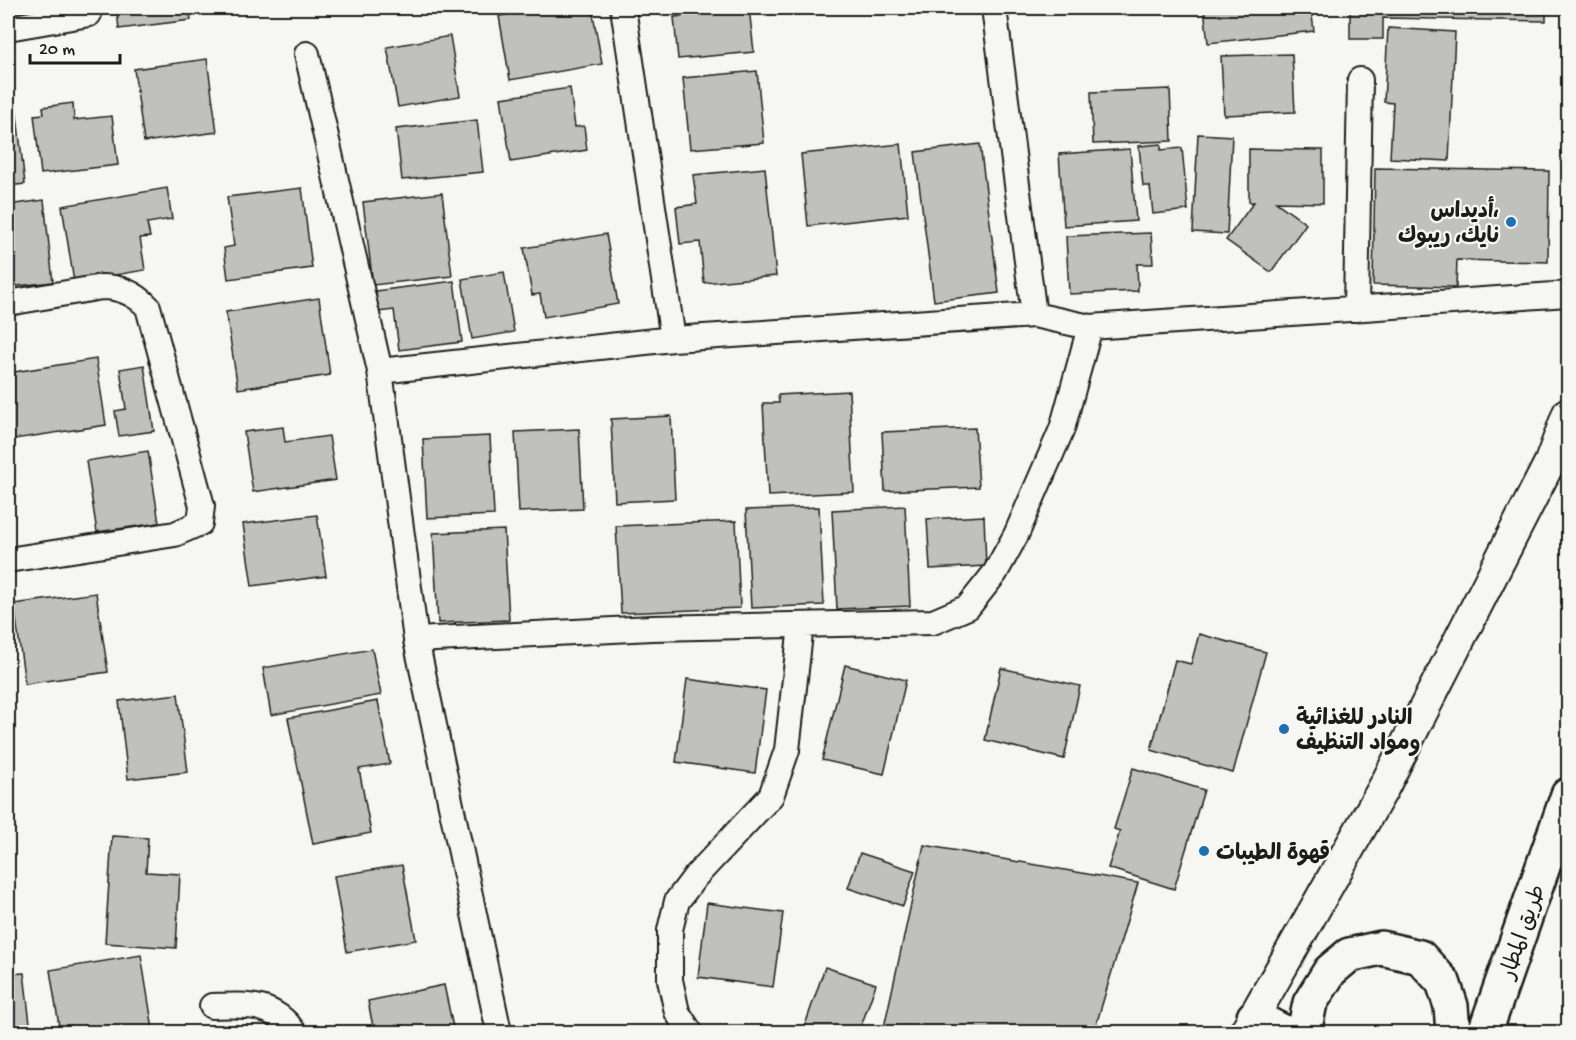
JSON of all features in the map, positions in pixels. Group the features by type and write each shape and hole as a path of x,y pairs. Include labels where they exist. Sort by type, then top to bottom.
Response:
{"highway":[{"name":"طريق المطار","path":"1485,1032 1569,795"},
{"path":"1304,1032 1310,1003 1330,971 1349,955 1381,948 1420,957 1443,982 1451,1006 1453,1032"},
{"path":"1250,1025 1282,1032"}],"street":[{"path":"623,8 673,339"},
{"path":"994,8 1034,315"},
{"path":"8,27 89,14"},
{"path":"307,54 380,371 416,639 499,1032"},
{"path":"1356,309 1360,80"},
{"path":"8,303 102,287 116,287 140,298 148,307 202,506 200,523 175,534 8,560"},
{"path":"380,371 673,339 1034,315 1090,327 1569,294"},
{"path":"416,639 652,628 933,622 968,607 995,573 1011,545 1040,480 1062,429 1090,327"},
{"path":"1250,1025 1384,787 1550,462 1569,413"},
{"path":"690,1032 677,1012 670,980 670,930 677,901 695,878 771,796 787,750 801,625"},
{"path":"212,1006 245,1005 268,1010 286,1020 294,1032"}],"building":[{"path":"8,8 76,8 8,17"},
{"path":"110,8 189,8 191,20 119,29 117,11 110,12"},
{"path":"547,8 592,8 602,64 510,80 499,16"},
{"path":"682,8 749,8 754,52 678,59 674,17 683,16"},
{"path":"1204,8 1311,8 1314,31 1208,43"},
{"path":"1350,8 1546,8 1546,21 1383,18 1383,39 1350,39"},
{"path":"1388,28 1455,32 1449,161 1390,158 1393,103 1384,102"},
{"path":"450,36 460,96 398,107 387,47"},
{"path":"1292,54 1295,112 1224,115 1221,56"},
{"path":"207,59 217,132 144,142 134,69"},
{"path":"757,71 764,143 690,149 683,78"},
{"path":"570,88 575,127 584,126 587,150 511,162 501,98"},
{"path":"1170,89 1172,141 1093,144 1091,92"},
{"path":"8,90 14,90 25,184 8,186"},
{"path":"73,103 74,120 112,116 118,165 41,174 34,115 44,114 43,107"},
{"path":"477,120 483,172 402,180 396,129"},
{"path":"1198,134 1232,136 1227,234 1193,232"},
{"path":"901,144 908,215 808,226 801,154"},
{"path":"980,144 999,293 934,301 915,152"},
{"path":"1161,144 1161,150 1182,148 1188,210 1153,214 1150,186 1143,186 1139,146"},
{"path":"1130,149 1136,221 1064,226 1059,154"},
{"path":"1249,149 1323,150 1323,203 1276,202 1306,224 1271,272 1226,240 1254,202 1249,202"},
{"path":"765,168 776,276 704,283 700,242 680,244 676,207 697,204 693,175"},
{"path":"1375,168 1549,171 1548,262 1457,260 1456,287 1373,285"},
{"path":"167,188 172,219 147,223 150,237 140,238 145,270 74,282 62,206"},
{"path":"302,188 312,268 228,279 224,248 234,246 227,197"},
{"path":"442,193 452,276 373,285 363,202"},
{"path":"44,200 53,282 8,287 8,205"},
{"path":"1151,233 1153,264 1137,264 1138,291 1069,294 1066,236"},
{"path":"606,234 618,304 544,317 540,294 532,295 524,248"},
{"path":"504,272 514,332 472,339 462,279"},
{"path":"454,281 462,342 399,350 394,310 378,312 376,291"},
{"path":"319,298 330,375 238,389 226,312"},
{"path":"96,359 106,425 8,440 8,373"},
{"path":"144,365 154,431 119,436 115,411 126,409 120,369"},
{"path":"849,391 854,492 768,496 763,403 779,403 778,395"},
{"path":"671,416 675,499 615,502 611,419"},
{"path":"283,427 285,442 329,436 336,480 253,492 244,432"},
{"path":"975,428 979,487 885,491 882,432"},
{"path":"579,429 583,509 519,512 515,432"},
{"path":"490,436 494,515 427,518 423,439"},
{"path":"148,451 159,523 97,532 86,461"},
{"path":"905,506 910,606 837,609 832,510"},
{"path":"819,507 824,605 751,608 746,510"},
{"path":"317,515 326,576 252,586 243,524"},
{"path":"984,516 986,566 930,569 927,519"},
{"path":"736,521 740,608 621,613 616,526"},
{"path":"504,530 509,620 438,623 433,533"},
{"path":"96,593 108,672 25,684 14,604"},
{"path":"1199,634 1266,652 1233,773 1151,750 1175,660 1191,664"},
{"path":"372,649 381,695 271,715 263,668"},
{"path":"845,665 906,680 884,774 822,760"},
{"path":"1001,668 1080,686 1064,759 985,740"},
{"path":"687,679 766,690 755,773 676,762"},
{"path":"178,694 188,772 128,779 119,701"},
{"path":"378,701 390,764 359,769 371,833 313,844 288,718"},
{"path":"1133,768 1204,790 1174,889 1108,868 1120,831 1114,829"},
{"path":"112,836 148,838 146,872 180,874 176,948 105,943"},
{"path":"924,845 1138,883 1094,1032 883,1032"},
{"path":"860,853 915,871 903,906 848,888"},
{"path":"402,865 416,940 347,952 334,876"},
{"path":"707,903 783,913 773,987 698,977"},
{"path":"141,955 153,1029 130,1032 60,1032 50,970"},
{"path":"825,967 876,984 859,1032 803,1031"},
{"path":"24,973 31,1032 8,1032 8,974"},
{"path":"444,985 454,1032 374,1032 368,1001"}],"place":[{"name":"أديداس، نايك، ريبوك","path":"1511,222"},
{"name":"النادر للغذائية ومواد التنظيف","path":"1284,729"},
{"name":"قهوة الطيبات","path":"1204,851"}]}
